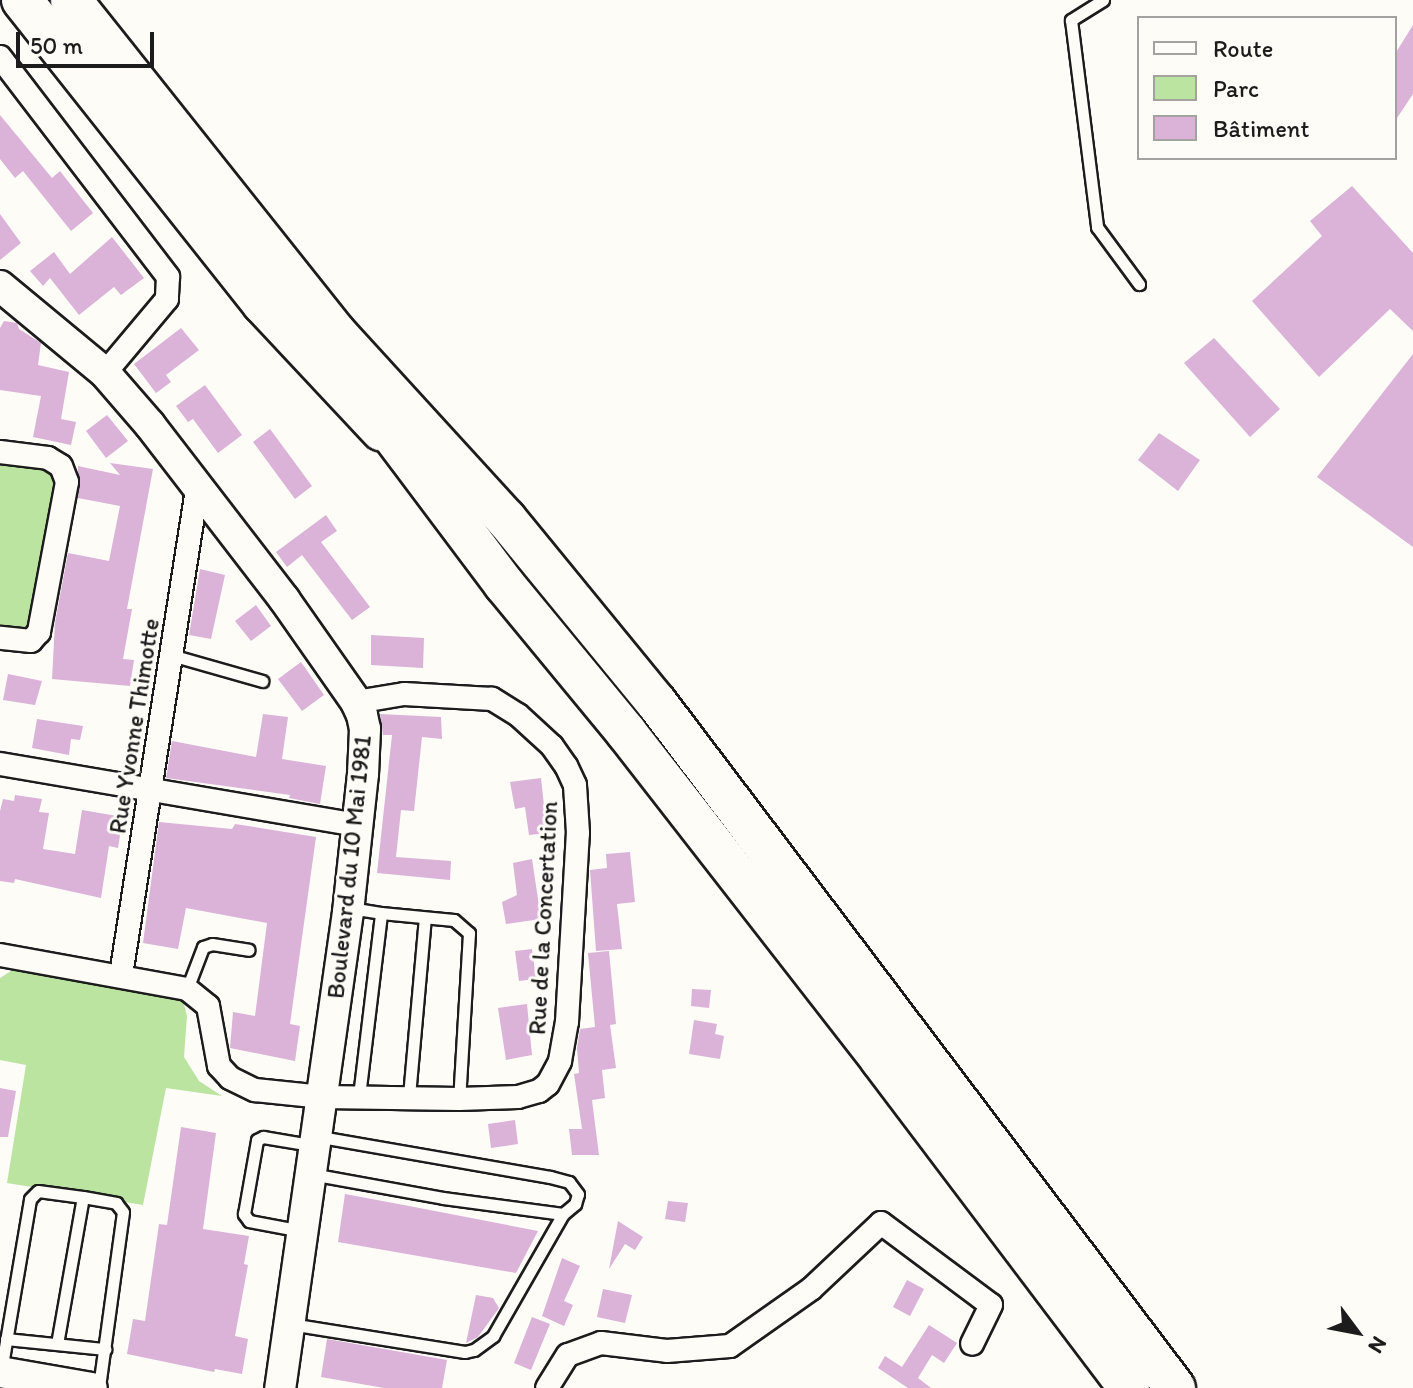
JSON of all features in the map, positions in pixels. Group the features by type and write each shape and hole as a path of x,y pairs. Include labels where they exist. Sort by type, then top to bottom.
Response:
{"highway":[{"path":"22,0 263,304 447,478"},
{"path":"48,0 447,478 656,702 1175,1388"},
{"path":"71,0 336,333 447,478"},
{"path":"103,0 447,478 504,584 685,808 1129,1388"}],"street":[{"path":"0,57 168,277 167,299 105,373"},
{"name":"Boulevard du 10 Mai 1981","path":"0,286 105,373 198,486 356,702 365,729 348,907 280,1388"},
{"path":"0,452 48,458 61,466 67,482 39,632 31,641 0,638"},
{"name":"Rue Yvonne Thimotte","path":"121,975 198,486"},
{"name":"Rue de la Concertation","path":"187,989 208,1006 219,1066 230,1078 255,1090 323,1097 465,1099 532,1095 548,1084 560,1061 567,1022 578,833 575,785 552,746 518,715 492,699 404,694 356,702"},
{"path":"0,764 356,825"},
{"path":"2,960 121,975 187,989"},
{"path":"547,1388 568,1355 601,1343 667,1351 730,1346 811,1289 881,1223 991,1305 972,1344"},
{"path":"0,1372 92,1388"}],"lane":[{"path":"1103,0 1071,20 1097,227 1139,284"},
{"path":"171,655 262,681"},
{"path":"348,907 454,920 469,933 465,1099"},
{"path":"359,1096 381,913"},
{"path":"409,1096 425,918"},
{"path":"187,989 203,947 212,944 249,950"},
{"path":"303,1231 245,1217 254,1144 263,1137 443,1198 563,1214"},
{"path":"288,1324 465,1352 474,1350 493,1336 563,1214 575,1204 578,1194 569,1182 314,1152"},
{"path":"0,1372 32,1194 38,1191 83,1197 116,1203 123,1212 99,1388"},
{"path":"57,1344 83,1197"},
{"path":"6,1339 105,1349"}],"green space":[{"path":"0,462 35,466 53,476 59,489 30,630 0,631"},
{"path":"14,969 183,1001 187,1016 184,1057 199,1081 222,1096 166,1088 143,1205 7,1183 26,1065 0,1060 0,978"}],"building":[{"path":"1413,25 1413,94 1397,118 1397,51"},
{"path":"0,115 52,178 60,171 93,213 71,231 23,171 15,178 0,159"},
{"path":"1352,186 1413,253 1413,331 1390,309 1319,377 1252,301 1322,236 1310,221"},
{"path":"0,214 21,243 0,260"},
{"path":"112,237 144,278 121,295 114,287 79,315 50,278 43,286 30,271 54,252 70,274"},
{"path":"4,321 17,323 19,329 41,343 38,365 69,372 61,419 76,422 71,445 33,437 41,396 0,390 0,328"},
{"path":"181,328 199,350 166,375 171,382 156,393 134,364"},
{"path":"1214,338 1280,409 1250,437 1184,363"},
{"path":"1413,354 1413,547 1317,477"},
{"path":"205,385 242,435 218,453 193,419 188,422 176,406"},
{"path":"107,415 128,441 106,458 86,431"},
{"path":"270,429 312,486 295,499 253,442"},
{"path":"1159,433 1200,460 1178,491 1138,460"},
{"path":"110,463 153,469 127,609 132,609 123,659 134,660 130,686 52,679 55,623 68,553 109,561 120,506 78,498 78,466 120,475"},
{"path":"326,515 337,531 321,542 370,607 352,620 302,555 287,567 276,552"},
{"path":"200,569 225,575 211,639 189,635"},
{"path":"256,605 271,626 251,641 235,621"},
{"path":"371,635 424,638 423,668 371,665"},
{"path":"301,662 324,695 302,711 278,679"},
{"path":"8,674 42,681 35,705 3,700"},
{"path":"263,714 288,717 282,759 326,766 320,804 289,798 290,795 166,778 172,741 256,757"},
{"path":"380,714 441,717 442,739 422,737 414,811 401,810 396,857 451,861 450,880 377,873 392,735 383,735"},
{"path":"37,719 83,726 80,740 71,739 69,755 32,748"},
{"path":"541,778 547,833 529,835 525,807 515,809 510,782"},
{"path":"15,795 42,799 39,812 49,813 43,849 75,854 82,810 123,817 118,848 109,846 101,898 15,879 14,883 0,881 0,811 3,799 14,801"},
{"path":"159,822 232,829 235,824 316,837 290,1024 300,1026 295,1061 230,1048 233,1012 255,1016 267,923 186,908 178,949 143,943"},
{"path":"630,852 635,902 617,904 622,949 596,951 590,870 607,868 606,854"},
{"path":"532,859 541,919 506,924 502,902 517,895 513,863"},
{"path":"532,949 536,979 519,981 515,951"},
{"path":"609,951 616,1024 610,1025 616,1068 602,1070 605,1098 592,1100 599,1155 572,1155 569,1129 582,1129 574,1074 579,1073 577,1048 580,1029 595,1027 588,953"},
{"path":"692,989 711,990 709,1008 691,1006"},
{"path":"527,1004 532,1055 506,1060 498,1008"},
{"path":"694,1020 717,1024 715,1034 724,1036 720,1059 689,1054"},
{"path":"0,1088 16,1091 8,1137 0,1137"},
{"path":"515,1120 518,1144 491,1148 488,1124"},
{"path":"181,1127 216,1133 203,1229 249,1236 244,1264 248,1265 235,1336 248,1339 242,1374 215,1369 214,1372 127,1354 133,1319 145,1321 159,1224 167,1225"},
{"path":"345,1194 538,1231 516,1273 338,1242"},
{"path":"668,1201 688,1203 685,1222 665,1219"},
{"path":"618,1221 643,1237 635,1250 625,1244 609,1269"},
{"path":"562,1258 580,1266 564,1301 573,1305 564,1326 542,1316"},
{"path":"907,1280 924,1289 910,1316 893,1307"},
{"path":"603,1289 632,1295 625,1323 597,1317"},
{"path":"476,1295 493,1298 499,1308 478,1337 466,1343"},
{"path":"532,1317 550,1324 531,1370 514,1363"},
{"path":"929,1325 957,1343 944,1363 932,1355 918,1378 931,1388 908,1388 878,1368 885,1356 902,1367"},
{"path":"327,1339 447,1360 442,1388 384,1388 321,1377"}]}
